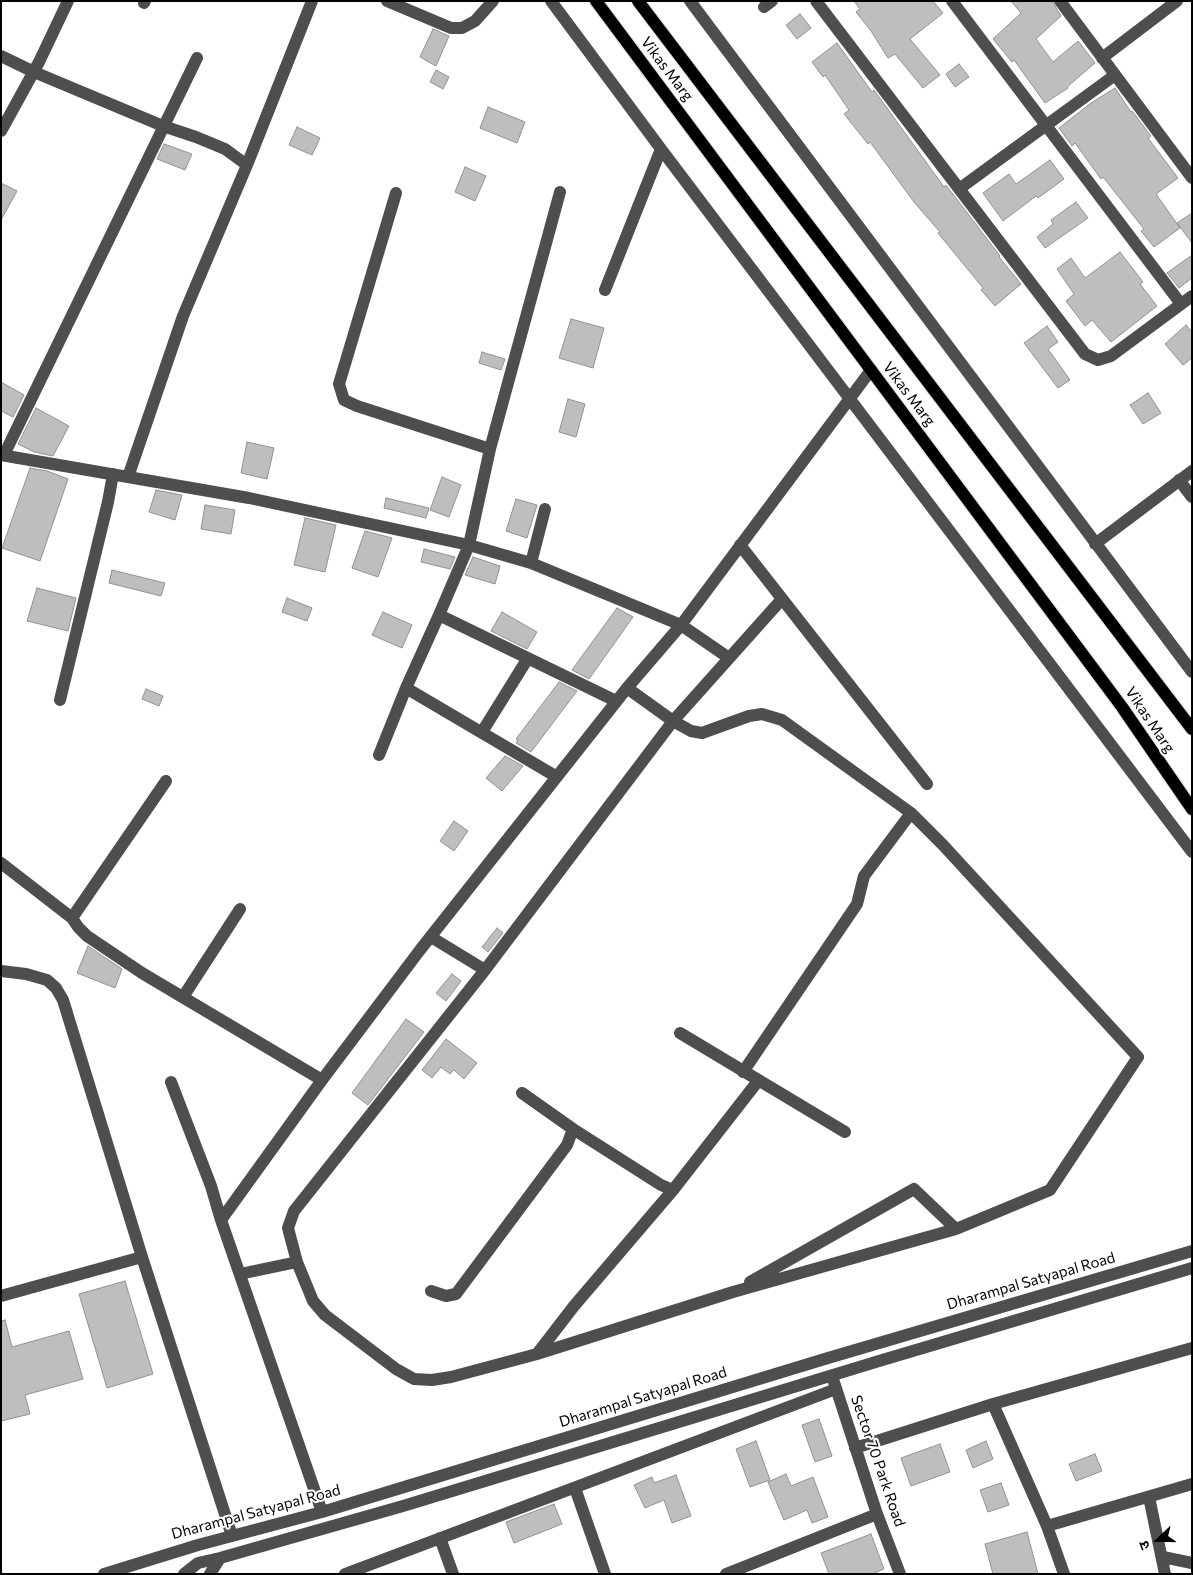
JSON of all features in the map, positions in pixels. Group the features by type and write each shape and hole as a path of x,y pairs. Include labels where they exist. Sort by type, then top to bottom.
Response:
{"main road":[{"name":"Vikas Marg","path":"596,1 1122,707 1192,809"},
{"name":"Vikas Marg","path":"638,1 1192,728"}],"street":[{"path":"1,132 34,72 68,1"},
{"path":"128,477 183,316 247,165 312,1"},
{"path":"387,1 451,28 462,28 475,21 493,1"},
{"path":"551,1 1192,852"},
{"path":"690,1 1192,672"},
{"path":"816,1 1086,354 1098,360 1111,356 1192,296"},
{"path":"952,1 1181,304"},
{"path":"1060,1 1192,178"},
{"path":"1102,58 1177,1"},
{"path":"1,56 34,72 163,126 224,149 247,165"},
{"path":"197,58 2,455 249,498 469,545 531,563 681,625 729,658"},
{"path":"959,188 1115,75"},
{"path":"606,290 661,149"},
{"path":"379,754 469,545 490,448 560,192"},
{"path":"396,193 339,384 344,400 490,448"},
{"path":"221,1220 322,1080 431,937 616,701 681,625 871,370"},
{"path":"1095,544 1192,471"},
{"path":"60,700 108,502 113,474"},
{"path":"1179,480 1192,497"},
{"path":"531,563 545,509"},
{"path":"740,545 927,784"},
{"path":"627,688 673,721 691,731 702,733 749,716 762,714 782,720 912,813 1138,1057 1050,1190 956,1229 732,1292 537,1354 451,1377 432,1380 414,1378 396,1369 325,1315 313,1300 297,1262 288,1228 294,1211 485,970 673,721 782,599"},
{"path":"440,615 616,701"},
{"path":"482,732 528,658"},
{"path":"406,688 557,778"},
{"path":"72,918 166,780"},
{"path":"743,1072 856,904 864,876 912,813"},
{"path":"1,863 72,918 87,936 142,973 322,1080"},
{"path":"183,997 240,909"},
{"path":"431,937 485,970"},
{"path":"1,971 26,974 47,980 56,988 62,1000 232,1536"},
{"path":"680,1033 845,1132"},
{"path":"537,1354 574,1306 683,1180 758,1081"},
{"path":"171,1082 211,1186 322,1512"},
{"path":"522,1093 573,1129 661,1185 673,1190"},
{"path":"432,1291 446,1296 456,1294 567,1145 573,1129"},
{"path":"732,1292 914,1189 956,1229"},
{"name":"Dharampal Satyapal Road","path":"104,1574 136,1569 232,1536 322,1512 828,1358 1192,1251"},
{"path":"1,1296 142,1257"},
{"path":"240,1274 297,1262"},
{"path":"185,1574 198,1563 403,1506 832,1375 1192,1268"},
{"path":"855,1448 993,1404 1192,1348"},
{"name":"Sector 70 Park Road","path":"828,1358 855,1448 900,1574"},
{"path":"345,1574 836,1389"},
{"path":"993,1404 1047,1526 1064,1574"},
{"path":"1047,1526 1192,1484"},
{"path":"575,1488 605,1574"},
{"path":"1149,1497 1163,1557 1165,1574"},
{"path":"726,1574 878,1514"},
{"path":"440,1538 453,1574"},
{"path":"1163,1557 1192,1563"},
{"path":"210,1574 220,1558"}],"building":[{"path":"854,1 933,1 943,13 910,39 940,75 923,88 895,54 888,58 856,12 860,9"},
{"path":"1011,1 1052,1 1061,16 1036,39 1053,62 1078,41 1095,63 1068,88 1045,103 1014,60 1012,62 993,39 1021,13"},
{"path":"800,14 811,28 797,39 786,25"},
{"path":"433,29 449,36 436,66 420,57"},
{"path":"837,43 872,92 874,90 944,187 946,185 1021,284 995,306 870,142 868,144 844,114 849,110 825,75 823,77 812,62"},
{"path":"959,64 969,77 955,87 946,74"},
{"path":"436,70 449,77 443,89 430,82"},
{"path":"1115,88 1131,112 1151,136 1148,138 1178,178 1156,194 1180,228 1154,247 1141,231 1144,229 1103,177 1101,179 1075,143 1072,146 1059,128 1091,103"},
{"path":"488,107 525,122 517,143 480,128"},
{"path":"297,127 320,138 312,155 289,145"},
{"path":"164,144 192,154 185,170 157,159"},
{"path":"1050,160 1064,179 1038,198 1036,196 1003,221 983,193 1009,174 1016,184"},
{"path":"465,167 486,176 475,201 455,192"},
{"path":"1,183 17,191 1,220"},
{"path":"1076,202 1088,218 1045,248 1037,237 1053,224 1051,220"},
{"path":"1192,213 1192,243 1177,223"},
{"path":"1120,252 1143,282 1140,284 1157,306 1111,342 1092,320 1085,326 1066,301 1074,294 1057,269 1071,258 1085,278"},
{"path":"1192,255 1192,278 1179,288 1167,273"},
{"path":"571,319 604,328 593,368 559,358"},
{"path":"1186,325 1192,332 1192,358 1183,365 1165,344"},
{"path":"1047,326 1058,342 1048,349 1070,380 1058,388 1024,343"},
{"path":"482,352 505,359 501,370 479,363"},
{"path":"1,382 24,395 13,417 1,411"},
{"path":"1148,393 1161,413 1143,424 1130,405"},
{"path":"568,399 585,404 576,437 559,432"},
{"path":"36,408 69,426 53,456 34,452 18,444"},
{"path":"247,442 274,448 267,479 241,473"},
{"path":"30,468 47,471 68,479 40,561 2,548"},
{"path":"442,477 461,485 449,517 430,510"},
{"path":"156,490 182,495 175,520 149,512"},
{"path":"386,498 429,508 426,518 384,508"},
{"path":"516,499 537,505 527,538 506,531"},
{"path":"205,505 235,510 231,534 201,529"},
{"path":"305,518 336,525 325,572 294,565"},
{"path":"365,531 392,538 378,577 352,568"},
{"path":"424,549 455,557 450,569 421,562"},
{"path":"473,557 500,566 495,584 465,575"},
{"path":"112,570 165,583 161,596 109,583"},
{"path":"37,588 76,598 68,631 27,621"},
{"path":"287,598 312,608 307,621 282,612"},
{"path":"617,608 633,617 589,679 572,670"},
{"path":"383,612 412,625 402,648 372,635"},
{"path":"502,612 537,632 527,649 491,631"},
{"path":"559,682 577,691 531,752 516,743 518,740 516,739"},
{"path":"146,689 163,696 159,706 142,699"},
{"path":"505,756 523,766 502,791 486,778"},
{"path":"454,821 468,831 454,851 440,841"},
{"path":"497,928 503,933 488,952 482,947"},
{"path":"88,946 122,969 115,988 77,973"},
{"path":"452,974 461,981 446,1001 436,993"},
{"path":"406,1019 424,1032 368,1105 352,1093"},
{"path":"446,1039 477,1063 464,1079 454,1070 450,1074 441,1067 432,1078 422,1070"},
{"path":"125,1281 153,1374 107,1388 79,1294"},
{"path":"5,1320 12,1347 69,1331 83,1379 25,1395 30,1414 1,1421 1,1321"},
{"path":"819,1419 832,1456 815,1462 802,1425"},
{"path":"756,1441 770,1480 750,1487 736,1449"},
{"path":"986,1441 993,1459 973,1468 966,1450"},
{"path":"940,1444 950,1472 911,1486 901,1458"},
{"path":"1095,1454 1102,1471 1076,1481 1069,1464"},
{"path":"786,1474 791,1486 813,1477 828,1517 812,1523 807,1510 784,1520 768,1482"},
{"path":"676,1475 691,1516 672,1523 664,1500 645,1508 634,1485 652,1477 654,1483"},
{"path":"1001,1483 1009,1505 988,1512 980,1490"},
{"path":"554,1504 562,1524 514,1543 506,1522"},
{"path":"1027,1532 1038,1574 993,1574 985,1544"},
{"path":"871,1534 884,1569 872,1574 829,1574 821,1553"}]}
